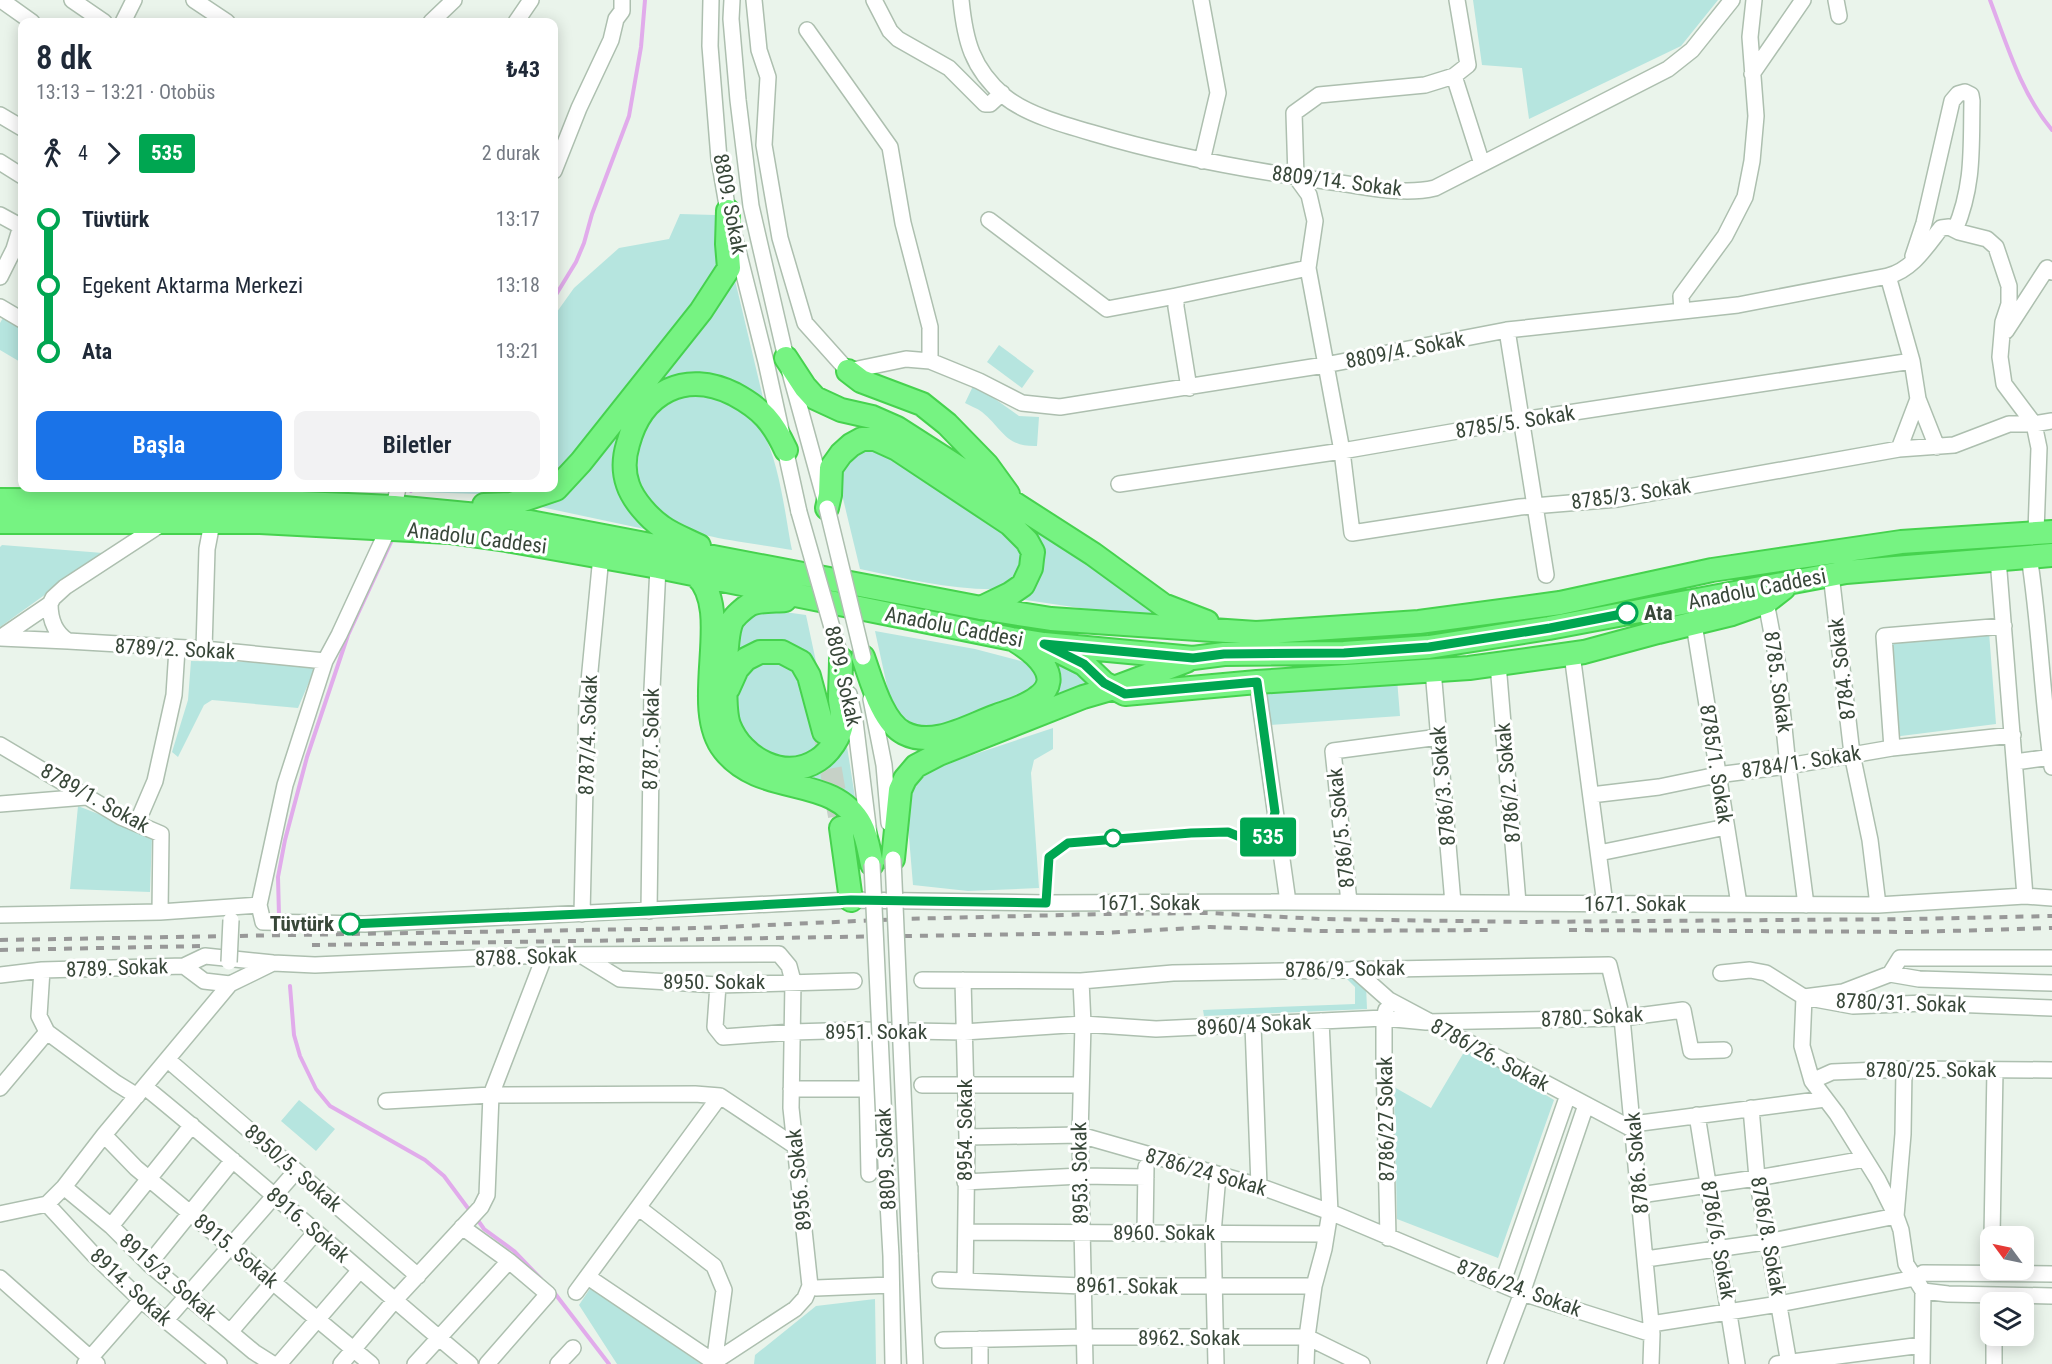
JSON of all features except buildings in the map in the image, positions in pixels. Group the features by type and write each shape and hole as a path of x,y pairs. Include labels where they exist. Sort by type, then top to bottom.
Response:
{"highway":[{"path":"558,487 581,462 687,329 729,268 728,211"},
{"path":"786,358 815,398 841,410 872,417 897,428 1093,554 1163,605 1200,620 1256,633"},
{"path":"848,371 861,381 922,404 947,424 987,465 1016,505"},
{"path":"722,557 662,527 644,510 633,495 624,470 625,453 638,419 654,400 671,388 703,383 718,386 767,416 777,430 786,450"},
{"path":"827,508 831,495 831,468 851,445 862,439 875,439 897,449 1010,524 1027,541 1033,552 1031,568 1023,585 981,608"},
{"path":"394,507 511,504 547,492"},
{"name":"Anadolu Caddesi","path":"0,500 252,494 509,518 981,608 1051,619 1256,633 1419,622 1560,603 1712,570 1900,542 2044,532"},
{"name":"Anadolu Caddesi","path":"0,522 260,522 394,507 495,538 658,567 1012,639 1193,658 1224,654 1344,653 1429,647 1550,628 1831,574 2052,555"},
{"path":"696,575 705,582 712,605 710,709 715,732 724,750 751,773 831,796 856,816 883,862"},
{"path":"1044,644 1084,664 1104,683 1125,694 1432,670 1572,654 1732,614 1766,602 1792,582"},
{"path":"804,598 751,604 733,620 726,647 728,723 738,742 757,759 774,767 798,769 809,766 822,758 838,738 842,724 840,699 852,658"},
{"path":"852,658 892,723 904,733 918,738 934,738 1025,705 1039,697 1049,679 1047,669 1028,648 1012,639"},
{"path":"727,693 737,669 746,659 760,652 782,652 801,662 809,676 824,732"},
{"path":"883,862 900,790 905,779 916,766 939,754 1083,697 1114,688 1193,658"},
{"path":"841,828 851,900"}],"street":[{"path":"2,0 27,18"},
{"path":"72,0 98,18"},
{"path":"125,18 134,0"},
{"path":"194,0 220,18"},
{"path":"435,18 454,0"},
{"path":"519,18 531,0"},
{"path":"558,161 579,108 611,40 616,19 622,11 622,0"},
{"name":"8809. Sokak","path":"711,0 710,46 719,159 728,211 799,512 852,658 884,765 883,862 893,1364"},
{"name":"8809. Sokak","path":"732,0 731,19 738,100 751,206 786,358 827,508 837,556 852,658 855,721 883,862 910,1253 915,1364"},
{"path":"754,0 759,50 768,76 764,145 780,238 805,323 848,371 906,359 930,361 930,327 903,223 890,147 807,30"},
{"path":"874,0 890,31 898,39 949,68 985,104 990,104 1002,93"},
{"name":"8809/14. Sokak","path":"960,0 963,26 974,62 991,84 1007,98 1051,121 1150,150 1202,161 1296,177 1401,191 1423,191 1435,188 1668,69 1692,50 1732,0"},
{"path":"1201,0 1218,93 1202,161"},
{"path":"1342,451 1308,268 1315,221 1309,195 1296,177 1294,114 1319,95 1425,85 1454,76 1468,65 1457,0"},
{"path":"1682,311 1681,296 1725,236 1745,197 1752,161 1756,116 1750,37 1754,0"},
{"path":"1752,74 1803,0"},
{"path":"1836,0 1839,16"},
{"path":"1454,76 1482,164"},
{"path":"1910,265 1924,223 1952,101 1958,94 1965,92 1971,95 1972,101 1970,167 1968,193 1955,230"},
{"path":"0,115 18,126"},
{"path":"0,162 18,173"},
{"path":"0,215 18,224"},
{"path":"989,219 1107,309 1308,268"},
{"path":"1910,265 1941,228 1949,227 1987,240 1996,247 2009,286 2009,304 2003,322 2000,357 2004,384 2034,424 2039,448 2044,532"},
{"path":"0,277 18,238"},
{"name":"8809/4. Sokak","path":"930,361 972,378 1022,403 1060,407 1325,365 1507,330 1738,304 1888,276 1901,273 1910,265"},
{"path":"2001,339 2047,268 2052,272"},
{"path":"1888,276 1912,361 1918,399 1937,447"},
{"path":"1176,296 1189,388"},
{"path":"0,307 18,318"},
{"path":"1507,330 1546,575"},
{"name":"8785/5. Sokak","path":"1119,484 1912,361"},
{"path":"1899,449 1918,399"},
{"name":"8785/3. Sokak","path":"1342,451 1352,532 1536,506 1618,499 1899,449 1954,445 2009,424 2052,422"},
{"path":"0,915 160,912 259,905 285,785 325,661 394,507"},
{"path":"69,641 62,638 55,628 50,612 53,598 64,587 162,523"},
{"path":"204,649 207,549 212,523"},
{"name":"8787/4. Sokak","path":"582,914 587,702 601,556"},
{"path":"2015,762 2052,760 2030,556"},
{"path":"1998,559 2025,896"},
{"name":"8787. Sokak","path":"649,911 652,689 658,567"},
{"name":"8784. Sokak","path":"1831,574 1852,754 1870,840 1878,905"},
{"name":"8785. Sokak","path":"1766,602 1777,660 1806,905"},
{"path":"0,638 50,604"},
{"name":"8785/1. Sokak","path":"1694,624 1739,904"},
{"path":"1893,748 1884,636 2004,626"},
{"name":"8789/2. Sokak","path":"0,638 204,649 325,661"},
{"path":"137,823 155,781 174,694 177,649"},
{"path":"1572,654 1605,904"},
{"name":"8786/2. Sokak","path":"1498,664 1518,903"},
{"name":"8786/3. Sokak","path":"1432,670 1453,903"},
{"path":"1257,682 1288,902"},
{"name":"8784/1. Sokak","path":"1591,795 1659,787 1717,775 1788,766 1893,748 2013,735"},
{"name":"8786/5. Sokak","path":"1349,902 1334,752 1438,737"},
{"name":"8789/1. Sokak","path":"0,745 121,817 161,834 160,912"},
{"path":"0,804 86,797"},
{"path":"1599,853 1726,827"},
{"name":"1671. Sokak","path":"259,905 263,922 365,924 851,900 1046,903 1878,905 2025,896 2052,898"},
{"path":"229,962 231,920"},
{"name":"8788. Sokak","path":"184,966 205,956 315,965 545,955 779,954"},
{"name":"8956. Sokak","path":"779,954 789,966 793,981 791,1108 810,1286"},
{"path":"341,1364 395,1300 481,1207 487,1195 491,1095 545,955"},
{"name":"8950. Sokak","path":"581,955 620,980 718,985 854,981"},
{"path":"1890,974 1900,958 2052,958"},
{"name":"8788. Sokak","path":"47,1204 64,1187 104,1135 230,984 273,963"},
{"name":"8786/9. Sokak","path":"922,980 1081,981 1173,973 1609,965"},
{"name":"8786. Sokak","path":"1609,965 1622,1018 1634,1127 1652,1329 1651,1364"},
{"name":"8789. Sokak","path":"0,975 42,970 184,966 204,981 230,984"},
{"name":"8786/26. Sokak","path":"1354,969 1389,1000 1426,1022 1586,1105 1634,1127"},
{"path":"0,1088 47,1032 39,1016 42,970"},
{"name":"8780/31. Sokak","path":"1721,973 1750,970 1766,973 1804,997 1853,1006 1925,1003 2052,1008"},
{"path":"1919,1285 1906,1264 1901,1230 1878,1180 1812,1081 1802,1046 1804,997 1843,992 1890,974 1919,979 2052,983"},
{"name":"8954. Sokak","path":"963,980 967,1086 965,1280"},
{"name":"8953. Sokak","path":"1081,981 1083,1024 1080,1085 1081,1233 1085,1364"},
{"name":"8951. Sokak","path":"718,985 716,1027 723,1037 866,1030 964,1032 1083,1024"},
{"name":"8786/27 Sokak","path":"1388,1238 1384,1018 1389,1000"},
{"name":"8780. Sokak","path":"1426,1022 1622,1018 1683,1010 1691,1051 1724,1050"},
{"name":"8960/4 Sokak","path":"1083,1024 1156,1029 1384,1018 1426,1022"},
{"path":"1306,1364 1314,1286 1330,1212 1321,1021"},
{"path":"1253,1025 1259,1186"},
{"path":"866,1030 869,1174"},
{"name":"8916. Sokak","path":"47,1032 116,1083 141,1092 192,1125 470,1364"},
{"name":"8950/5. Sokak","path":"168,1060 418,1276"},
{"path":"1896,1216 1903,1134 1904,1069"},
{"name":"8780/25. Sokak","path":"1812,1081 1832,1072 1904,1069 2052,1070"},
{"path":"1992,1226 1995,1070"},
{"path":"922,1085 1080,1085"},
{"path":"791,1089 867,1089"},
{"path":"386,1101 491,1095 695,1094 720,1096 795,1146"},
{"path":"1502,1284 1568,1095"},
{"path":"576,1292 720,1096"},
{"path":"1634,1127 1697,1115 1825,1098"},
{"path":"1495,1364 1522,1293 1586,1105"},
{"name":"8786/8. Sokak","path":"1751,1108 1757,1178 1779,1304 1785,1363"},
{"name":"8786/6. Sokak","path":"1697,1115 1737,1364"},
{"path":"111,1226 192,1125"},
{"name":"8915. Sokak","path":"104,1135 149,1178 371,1364"},
{"name":"8786/24 Sokak","path":"967,1137 1080,1135 1259,1186 1330,1212"},
{"path":"1145,1233 1146,1154"},
{"path":"1640,1195 1865,1159"},
{"path":"149,1264 233,1160"},
{"path":"166,1320 296,1171"},
{"path":"1216,1364 1213,1233 1218,1175"},
{"path":"965,1182 1081,1176 1146,1177"},
{"name":"8915/3. Sokak","path":"64,1187 111,1226 149,1264 254,1352 273,1364"},
{"path":"0,1200 7,1213 47,1204"},
{"name":"8914. Sokak","path":"47,1204 93,1254 141,1300 219,1364"},
{"path":"639,1208 714,1266 721,1280 724,1290 714,1363"},
{"path":"1330,1212 1388,1238"},
{"path":"1646,1259 1769,1241 1896,1216"},
{"path":"462,1227 509,1261 548,1294 487,1364"},
{"name":"8960. Sokak","path":"966,1232 1326,1234"},
{"path":"231,1331 315,1233"},
{"name":"8786/24. Sokak","path":"1388,1238 1522,1293 1652,1329"},
{"path":"416,1364 509,1261"},
{"path":"279,1364 360,1270"},
{"path":"1922,1364 1919,1285 1923,1273 1980,1271"},
{"path":"2034,1273 2052,1274"},
{"path":"588,1276 714,1363"},
{"path":"0,1278 91,1362 141,1300"},
{"name":"8961. Sokak","path":"940,1280 1082,1286 1314,1286"},
{"path":"714,1363 795,1309 805,1298 810,1286 816,1288 891,1285"},
{"path":"1652,1329 1870,1286 1919,1285 1948,1294 1980,1297"},
{"path":"2034,1297 2052,1296"},
{"name":"8962. Sokak","path":"943,1340 1084,1337 1307,1337"},
{"path":"1307,1337 1362,1364"},
{"path":"980,1340 980,1364"},
{"path":"1785,1363 1922,1345"},
{"path":"1994,1346 1994,1364"},
{"path":"558,1364 573,1348"}],"shaded area":[{"path":"1473,0 1718,0 1681,46 1529,119 1522,68 1482,65"},
{"path":"680,214 715,215 718,224 717,269 706,291 558,475 558,310 574,288 619,248 669,239"},
{"path":"735,280 764,402 706,378 627,426 649,530 541,507 558,494 724,298"},
{"path":"4,316 18,325 18,361 0,350 0,323"},
{"path":"999,345 1034,371 1022,388 987,362"},
{"path":"974,384 1019,416 1039,417 1037,446 1026,446 1011,440 982,412 965,403"},
{"path":"698,392 735,401 749,412 760,427 776,467 792,550 711,537 681,528 659,515 644,495 639,484 636,460 646,423 664,407"},
{"path":"875,448 1007,532 1020,549 1023,562 1018,573 1003,589 949,586 860,569 838,478 844,466 852,458"},
{"path":"417,492 525,492 512,495"},
{"path":"1030,528 1165,615 1107,612 1019,599 1041,546"},
{"path":"2,545 103,553 0,627 0,547"},
{"path":"764,612 806,615 818,671 810,661 735,658 736,633 751,614"},
{"path":"875,631 975,649 1032,664 1036,671 1036,688 1034,692 929,731 912,728 892,709"},
{"path":"1989,632 1996,724 1893,737 1887,640"},
{"path":"1051,658 1097,682 1039,709"},
{"path":"191,661 251,662 315,668 298,708 212,700 204,705 178,757 172,752 188,700"},
{"path":"769,661 793,671 799,679 807,700 812,738 821,736 822,745 802,761 772,758 738,728 736,691 752,666"},
{"path":"1397,679 1400,716 1270,725 1267,689"},
{"path":"1053,728 1053,749 1034,760 1031,773 1039,888 968,891 913,885 907,813 909,788 923,774 948,763"},
{"path":"846,740 857,810 799,776"},
{"path":"78,806 152,835 150,892 70,889"},
{"path":"1348,972 1366,985 1367,1009 1204,1016 1203,1010 1355,1004 1355,987 1346,978 1323,979 1323,973"},
{"path":"1467,1047 1554,1100 1498,1258 1397,1219 1394,1087 1431,1108"},
{"path":"299,1100 335,1129 316,1151 281,1121"},
{"path":"591,1287 701,1364 617,1364 579,1305"},
{"path":"875,1299 876,1364 754,1364 755,1355 816,1306"}],"waterway":[{"path":"558,291 576,262 584,243 592,214 629,116 641,47 645,0"},
{"path":"1990,0 2023,84 2041,116 2052,130"},
{"path":"279,916 278,877 285,840 307,757 348,635 392,540"},
{"path":"290,986 294,1035 300,1056 316,1089 330,1106 425,1160 444,1176 470,1211"},
{"path":"477,1219 484,1229 514,1251 541,1279"},
{"path":"553,1291 609,1364"}],"tunnel":[{"path":"825,736 839,816"}],"railway":[{"path":"0,940 701,928 902,919 1103,914 1209,913 1320,919 1524,922 2052,916"},
{"path":"312,945 1102,933 1210,927 1323,931 1491,930"},
{"path":"1569,930 1914,932 2052,928"},
{"path":"0,950 204,946"}],"bus line":[{"name":"535","path":"350,924 851,900 1046,903 1049,857 1068,843 1107,838 1228,832 1257,844 1269,836 1275,812 1257,682 1125,694 1104,683 1084,664 1044,644 1193,658 1224,654 1344,653 1429,647 1627,613"}],"place":[{"name":"Ata","path":"1627,613"},
{"name":"Tüvtürk","path":"350,924"}]}
